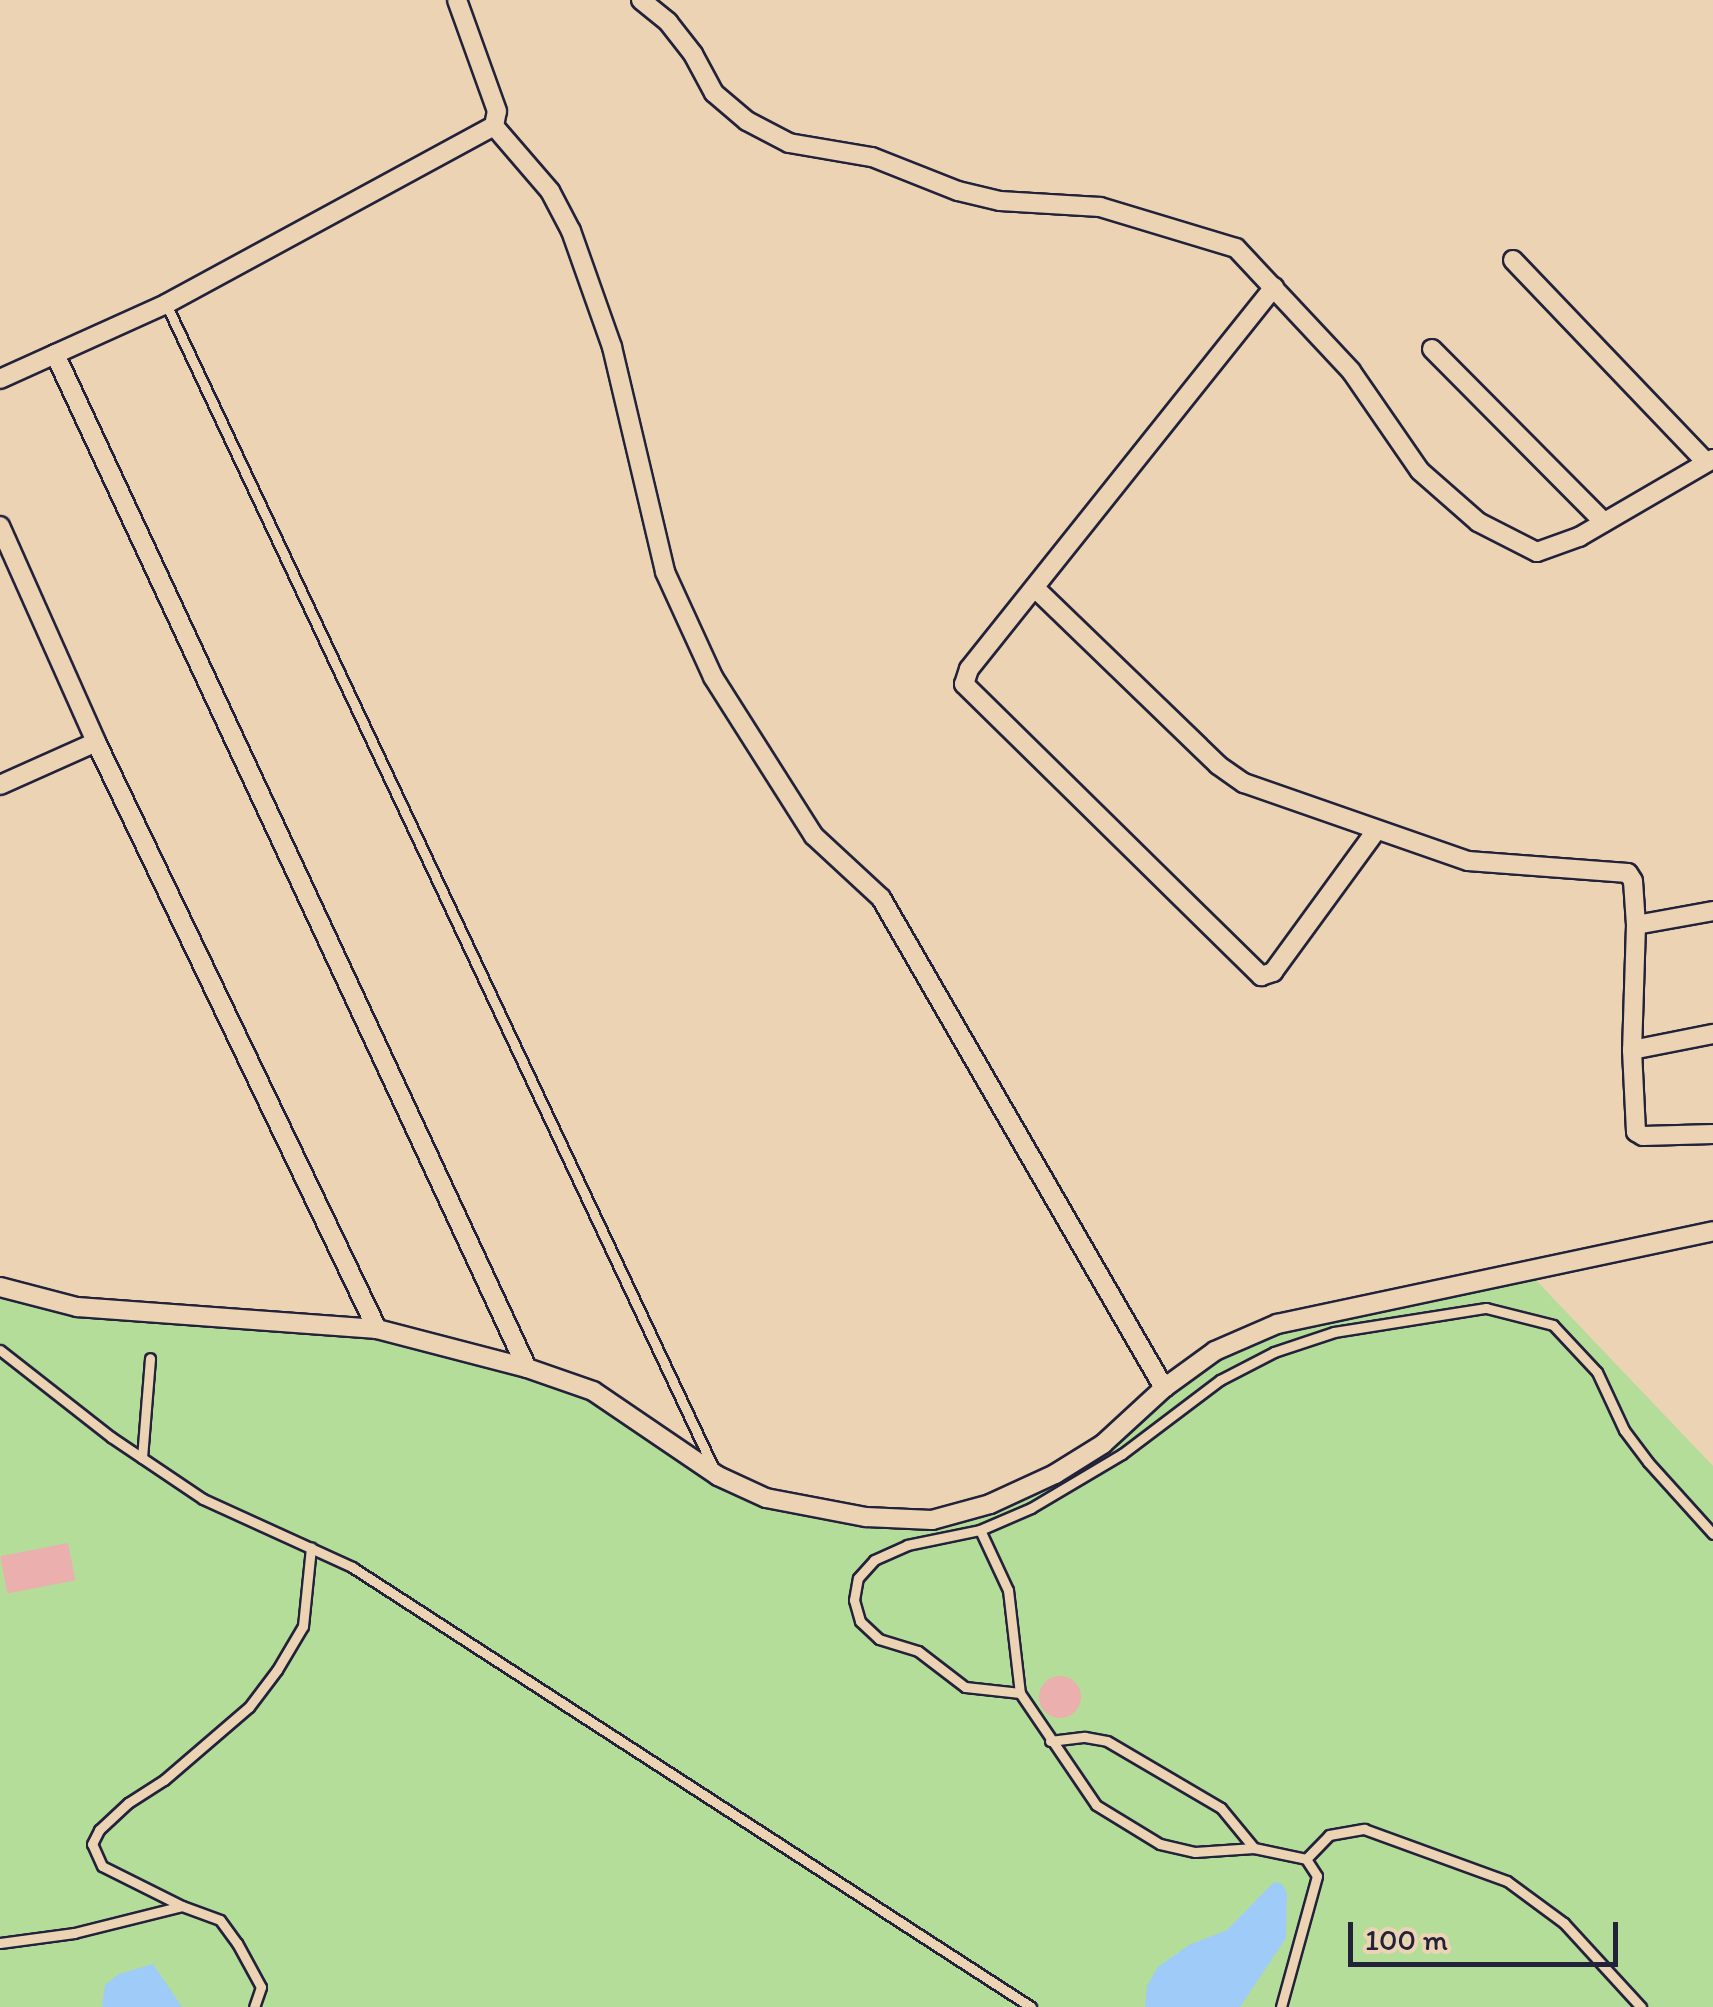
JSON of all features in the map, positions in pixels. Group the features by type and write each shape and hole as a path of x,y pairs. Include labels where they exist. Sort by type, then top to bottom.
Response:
{"street":[{"path":"0,379 166,304 494,126 497,112 457,0"},
{"path":"642,0 668,22 693,54 714,94 746,120 788,143 872,157 972,194 1100,207 1236,248 1352,371 1420,471 1478,522 1537,552 1555,548 1604,522 1710,460 1513,260"},
{"path":"494,126 550,190 571,230 612,347 664,572 713,677 814,836 881,898 1164,1388"},
{"path":"1274,287 969,668 964,684 1261,976 1273,972 1376,831"},
{"path":"1432,349 1604,522"},
{"path":"54,354 527,1368"},
{"path":"0,526 96,742 377,1329"},
{"path":"1036,589 1218,765 1244,783 1468,861 1620,870 1633,881 1636,925 1632,1050 1636,1132 1643,1136 1713,1134"},
{"path":"0,784 96,742"},
{"path":"1636,925 1713,912"},
{"path":"1632,1050 1713,1034"},
{"path":"0,1287 77,1308 377,1329 527,1368 593,1391 718,1476 766,1498 866,1516 932,1520 990,1504 1055,1474 1102,1444 1164,1388 1215,1351 1277,1324 1713,1230"}],"lane":[{"path":"166,304 718,1476"},
{"path":"1020,1693 965,1687 918,1651 879,1639 860,1621 854,1600 858,1578 874,1560 907,1545 980,1530 1076,1482 1220,1380 1274,1352 1334,1332 1486,1308 1553,1325 1597,1372 1624,1430 1713,1534"},
{"path":"0,1350 142,1458 232,1515 352,1567 1031,2007"},
{"path":"142,1458 150,1358"},
{"path":"980,1530 1008,1590 1020,1693 1082,1791 1125,1826 1160,1844 1195,1852 1254,1848 1306,1859 1317,1876 1280,2007"},
{"path":"254,2007 261,1988 220,1920 182,1906 102,1866 92,1844 99,1830 128,1803 164,1780 249,1706 278,1670 302,1626 311,1548"},
{"path":"1050,1740 1085,1737 1107,1741 1222,1808 1254,1848"},
{"path":"1306,1859 1329,1835 1364,1829 1507,1882 1564,1923 1641,2007"},
{"path":"0,1942 74,1933 182,1906"}],"green space":[{"path":"1532,1276 1713,1466 1713,2007 0,2007 0,1294 76,1314 375,1335 590,1396 715,1482 866,1523 993,1510 1218,1356 1279,1330"}],"water":[{"path":"1274,1882 1282,1884 1287,1893 1286,1938 1240,2007 1145,2007 1147,1986 1158,1967 1189,1945 1227,1930"},
{"path":"153,1964 182,2007 102,2007 105,1985 119,1974"}],"building":[{"path":"68,1543 75,1580 8,1593 0,1556"},
{"path":"1060,1676 1075,1682 1081,1697 1075,1712 1060,1718 1045,1712 1039,1697 1045,1682"}]}
